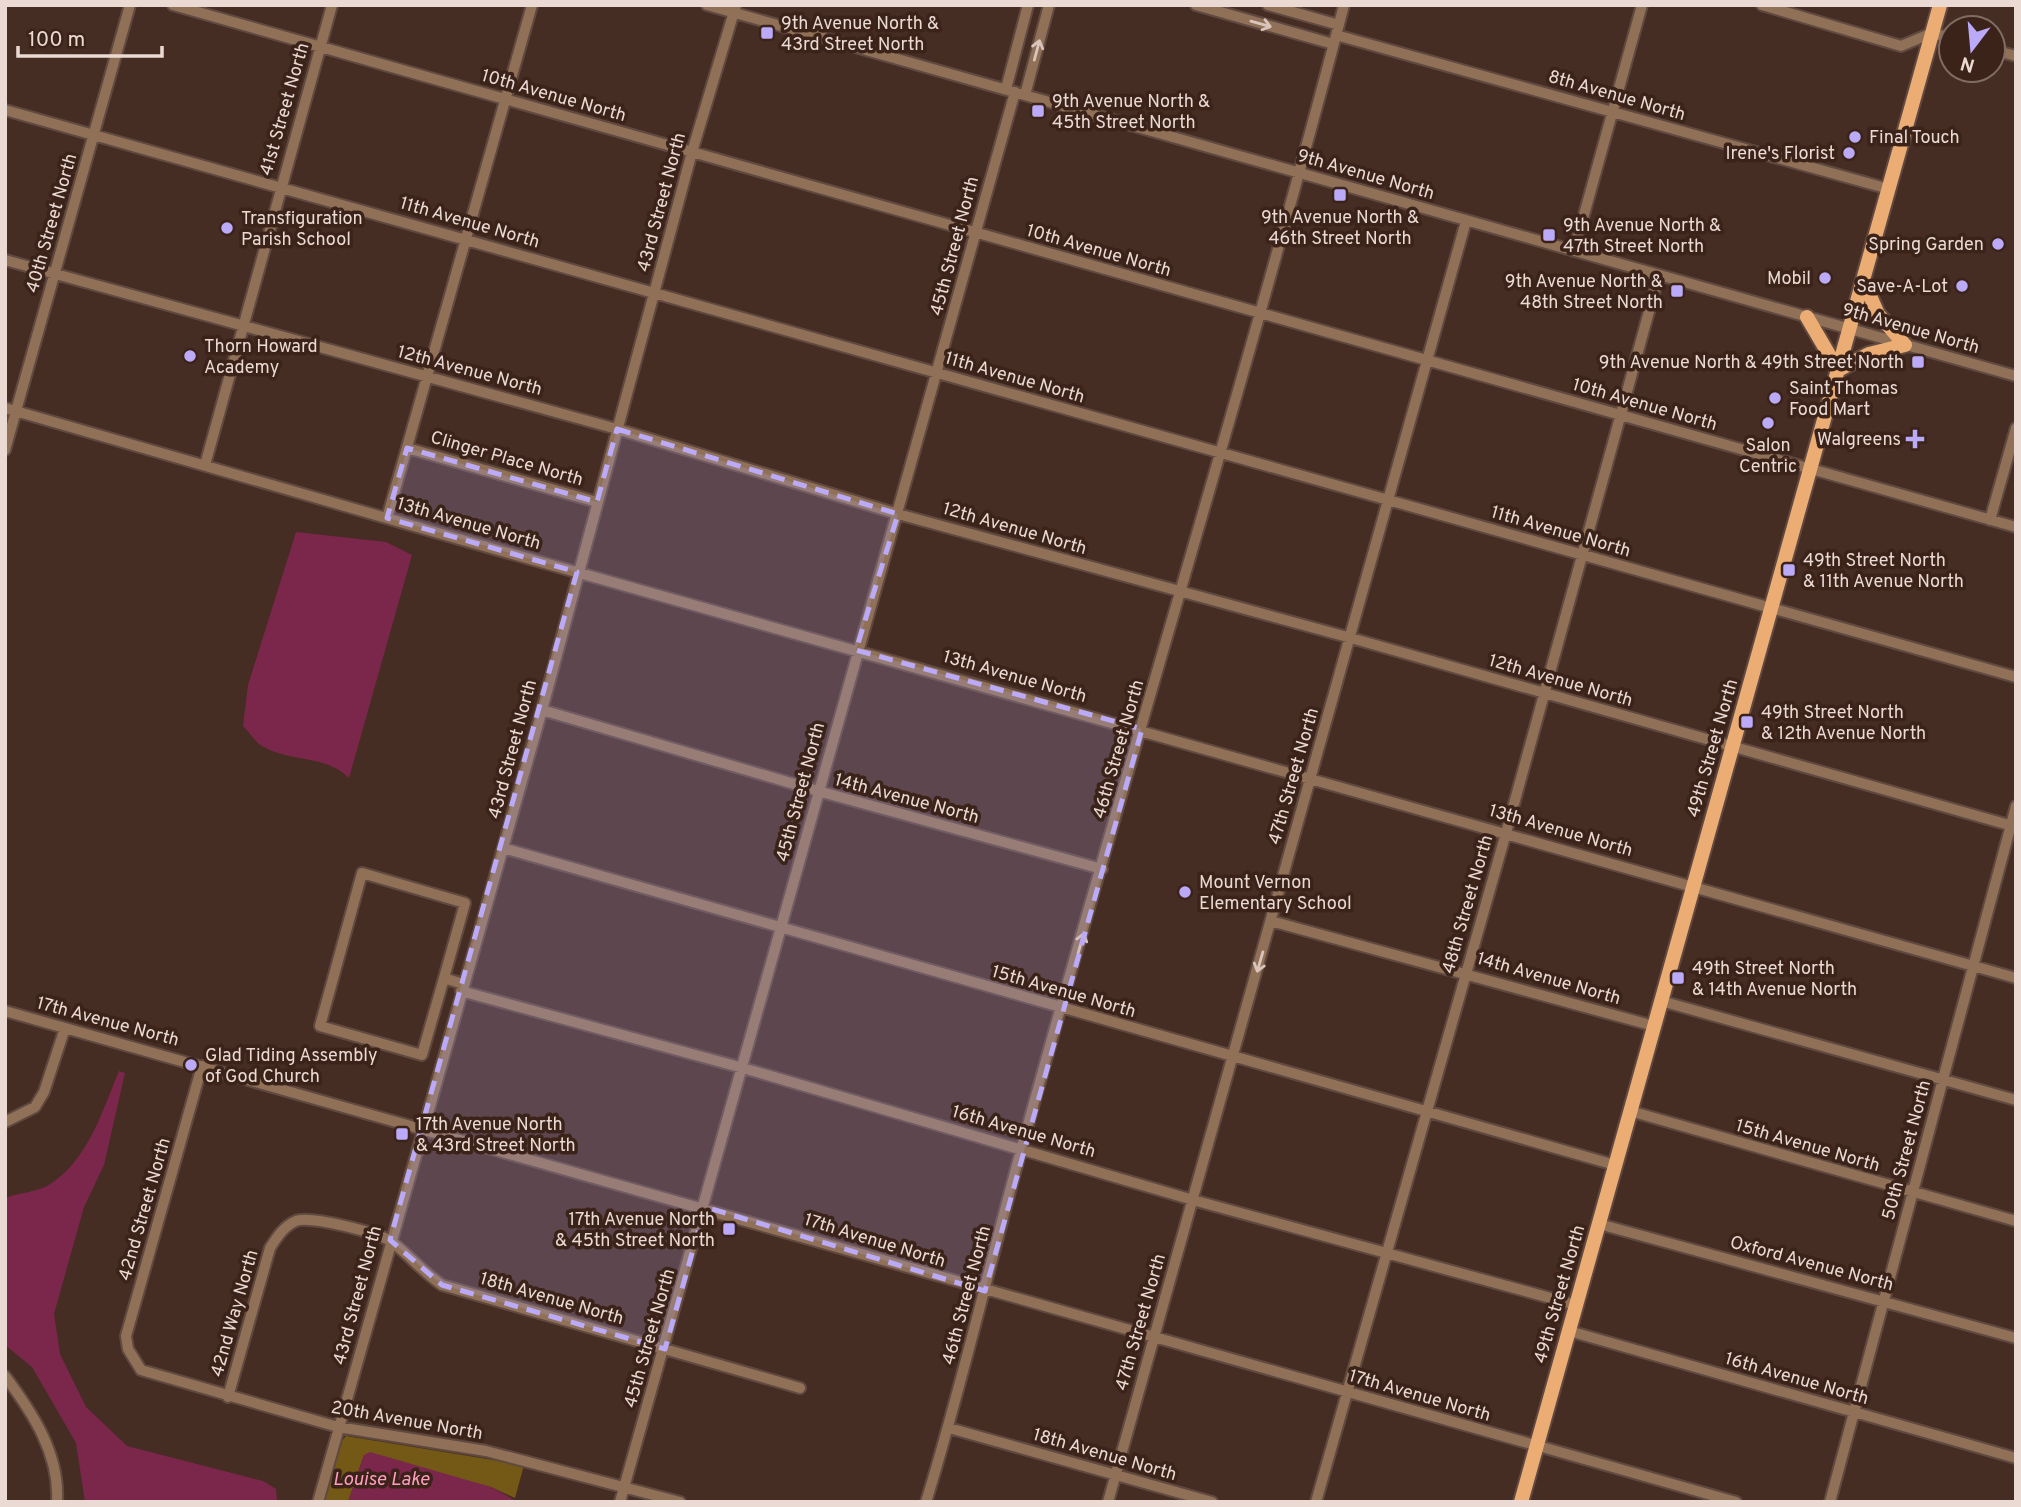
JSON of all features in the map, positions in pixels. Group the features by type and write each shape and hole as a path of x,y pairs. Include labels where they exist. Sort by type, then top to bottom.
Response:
{"main road":[{"name":"49th Street North","path":"1521,1502 1940,5"},
{"path":"1807,317 1838,369 1869,354 1905,345 1878,314 1863,280"}],"street":[{"name":"40th Street North","path":"5,450 11,409 55,274 130,5"},
{"name":"10th Avenue North","path":"173,5 2016,527"},
{"name":"41st Street North","path":"205,465 241,326 332,5"},
{"path":"387,518 532,5"},
{"name":"9th Avenue North","path":"707,5 735,9 1297,174 2016,376"},
{"name":"45th Street North","path":"1015,92 1028,5"},
{"name":"45th Street North","path":"620,1502 705,1207 856,650 898,514 1015,92 1049,5"},
{"name":"8th Avenue North","path":"1195,5 1336,35 1889,189"},
{"name":"8th Avenue North","path":"1268,5 1336,35"},
{"name":"46th Street North","path":"926,1502 949,1428 1021,1148 1181,593 1344,5"},
{"path":"1574,251 1642,5"},
{"path":"1762,5 1902,46 1932,33 1937,34"},
{"name":"43rd Street North","path":"318,1502 542,710 692,152 735,9"},
{"name":"11th Avenue North","path":"5,110 2016,677"},
{"name":"47th Street North","path":"1108,1502 1466,221"},
{"name":"12th Avenue North","path":"5,260 617,429 898,514 1351,638 2013,827"},
{"name":"48th Street North","path":"1316,1502 1506,833 1542,693 1659,275"},
{"name":"13th Avenue North","path":"11,409 577,572 1142,729 2016,978"},
{"path":"1990,520 2016,428"},
{"name":"Clinger Place North","path":"407,448 597,502"},
{"name":"14th Avenue North","path":"542,710 818,791 1102,869"},
{"name":"50th Street North","path":"1830,1502 1973,965 2013,827 2016,806"},
{"name":"15th Avenue North","path":"503,848 1615,1165"},
{"path":"362,873 465,903 444,978 422,1055 320,1026 362,873"},
{"name":"14th Avenue North","path":"1271,921 1466,972 1654,1026"},
{"name":"16th Avenue North","path":"444,978 462,987 1193,1200 1576,1305"},
{"path":"1661,1001 2016,1100"},
{"name":"17th Avenue North","path":"5,1011 705,1207 985,1291 1734,1502"},
{"path":"5,1122 35,1107 40,1100 65,1028"},
{"name":"42nd Street North","path":"133,1361 126,1336 202,1066"},
{"name":"15th Avenue North","path":"1630,1111 2016,1221"},
{"name":"42nd Way North","path":"228,1397 270,1248 281,1231 298,1219 315,1219 390,1240"},
{"name":"Oxford Avenue North","path":"1599,1224 2016,1338"},
{"name":"18th Avenue North","path":"390,1240 420,1270 442,1285 800,1388"},
{"name":"16th Avenue North","path":"1569,1331 2016,1458"},
{"name":"20th Avenue North","path":"133,1361 141,1370 153,1376 338,1427 486,1451 680,1502"},
{"path":"5,1376 29,1408 49,1449 57,1502"},
{"name":"18th Avenue North","path":"949,1428 1212,1502"}],"highlighted area":[{"path":"617,429 898,514 856,650 1142,729 985,1291 705,1207 665,1349 442,1285 390,1240 577,572 387,518 407,448 597,502"}],"shaded area":[{"path":"346,1436 524,1465 515,1498 491,1487 364,1455 348,1502 324,1502 341,1442"}],"water":[{"path":"296,532 386,542 412,555 349,778 329,765 284,755 262,746 243,726 248,685"},
{"path":"119,1071 125,1073 104,1165 84,1207 54,1314 60,1354 86,1407 127,1446 263,1481 276,1489 277,1502 85,1502 76,1443 32,1367 5,1345 5,1198 47,1186 73,1164 100,1119"},
{"name":"Louise Lake","path":"370,1452 491,1487 518,1502 348,1502 364,1455"}],"place":[{"name":"9th Avenue North & 43rd Street North","path":"767,33"},
{"name":"9th Avenue North & 45th Street North","path":"1038,111"},
{"name":"Final Touch","path":"1855,137"},
{"name":"Irene's Florist","path":"1849,153"},
{"name":"9th Avenue North & 46th Street North","path":"1340,195"},
{"name":"Transfiguration Parish School","path":"227,228"},
{"name":"9th Avenue North & 47th Street North","path":"1549,235"},
{"name":"Spring Garden","path":"1998,244"},
{"name":"Mobil","path":"1825,278"},
{"name":"Save-A-Lot","path":"1962,286"},
{"name":"9th Avenue North & 48th Street North","path":"1677,291"},
{"name":"Thorn Howard Academy","path":"190,356"},
{"name":"9th Avenue North & 49th Street North","path":"1918,362"},
{"name":"Saint Thomas Food Mart","path":"1775,398"},
{"name":"Salon Centric","path":"1768,423"},
{"name":"Walgreens","path":"1915,439"},
{"name":"49th Street North & 11th Avenue North","path":"1789,570"},
{"name":"49th Street North & 12th Avenue North","path":"1747,722"},
{"name":"Mount Vernon Elementary School","path":"1185,892"},
{"name":"49th Street North & 14th Avenue North","path":"1678,978"},
{"name":"Glad Tiding Assembly of God Church","path":"191,1065"},
{"name":"17th Avenue North & 43rd Street North","path":"402,1134"},
{"name":"17th Avenue North & 45th Street North","path":"729,1229"}]}
